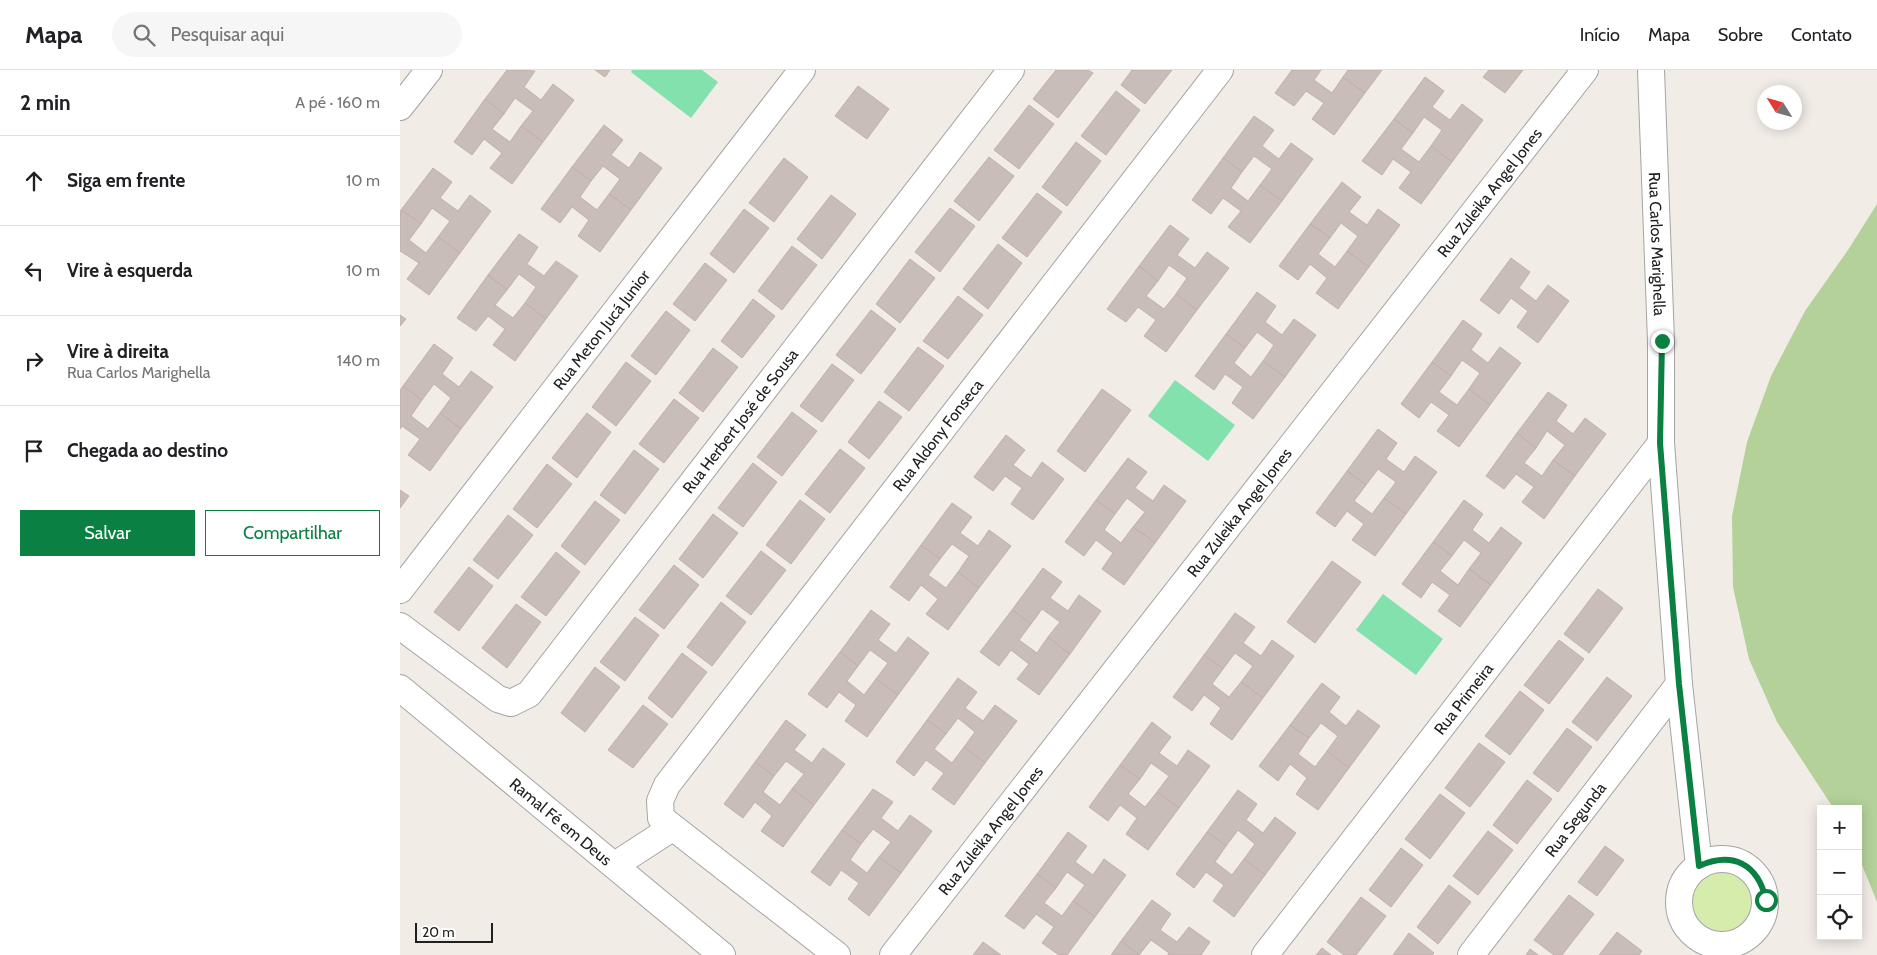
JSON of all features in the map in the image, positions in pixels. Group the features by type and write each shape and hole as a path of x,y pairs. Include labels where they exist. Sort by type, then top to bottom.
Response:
{"street":[{"path":"400,107 429,70"},
{"name":"Rua Meton Jucá Junior","path":"400,590 802,70"},
{"name":"Rua Herbert José de Sousa","path":"400,626 498,699 511,704 529,694 1011,70"},
{"name":"Rua Aldony Fonseca","path":"672,828 661,818 660,801 666,785 1220,70"},
{"name":"Rua Zuleika Angel Jones","path":"893,955 1585,70"},
{"name":"Rua Carlos Marighella","path":"1650,70 1662,341 1660,443 1679,684 1699,866"},
{"name":"Rua Primeira","path":"1265,955 1660,443"},
{"name":"Rua Segunda","path":"1471,955 1679,684"},
{"name":"Ramal Fé em Deus","path":"400,688 722,955"},
{"path":"615,865 672,828 836,955"},
{"path":"1724,859 1736,861 1748,867 1757,876 1766,900 1765,913 1759,925 1751,935 1740,942 1728,946 1715,945 1696,948 1692,934 1684,923 1680,911 1679,898 1690,874 1699,866 1711,861 1724,859"}],"green space":[{"path":"632,70 702,70 718,82 691,118 631,72"},
{"path":"1877,204 1877,902 1862,865 1862,805 1831,805 1777,722 1749,659 1733,587 1732,516 1747,442 1771,376 1805,311 1848,250"},
{"path":"1175,380 1235,425 1208,461 1148,416"},
{"path":"1383,594 1443,639 1416,675 1356,630"},
{"path":"1716,869 1730,869 1742,874 1751,883 1756,895 1754,915 1747,926 1730,935 1716,935 1704,930 1695,921 1690,909 1690,895 1695,883 1704,874"}],"building":[{"path":"507,70 535,71 524,87 541,100 553,84 574,100 543,142 521,126 533,111 515,98 504,114 485,99"},
{"path":"595,70 610,70 605,77"},
{"path":"1056,70 1088,70 1093,73 1058,118 1033,99"},
{"path":"1132,70 1172,70 1145,104 1121,85"},
{"path":"1292,70 1321,70 1314,80 1332,93 1343,77 1365,93 1334,135 1312,119 1324,103 1306,91 1294,106 1275,93"},
{"path":"1348,70 1382,70 1365,93 1343,77"},
{"path":"1489,70 1523,70 1505,93 1483,77"},
{"path":"1425,77 1444,91 1432,107 1450,120 1462,104 1483,120 1452,162 1431,146 1442,130 1424,117 1413,133 1394,119"},
{"path":"858,86 889,109 867,139 835,116"},
{"path":"1116,91 1140,110 1106,155 1081,136"},
{"path":"485,99 504,114 492,129 510,142 521,126 543,142 512,184 490,168 502,153 484,139 472,155 454,142"},
{"path":"1029,105 1054,124 1019,169 994,150"},
{"path":"1254,116 1274,130 1262,146 1279,159 1291,143 1313,159 1282,201 1260,185 1272,169 1254,156 1242,172 1223,158"},
{"path":"1394,119 1413,133 1401,149 1419,162 1431,146 1452,162 1421,204 1399,188 1411,172 1393,159 1382,175 1362,161"},
{"path":"604,125 623,140 611,155 629,168 640,152 662,168 631,210 609,194 620,179 603,166 591,181 572,167"},
{"path":"1076,142 1101,161 1067,206 1042,187"},
{"path":"989,157 1014,176 979,221 954,201"},
{"path":"784,158 808,177 774,222 749,203"},
{"path":"1223,158 1242,172 1231,188 1248,201 1260,185 1282,201 1250,243 1228,227 1241,211 1223,198 1211,214 1192,200"},
{"path":"572,167 591,181 580,197 597,210 609,194 631,210 600,252 578,236 589,220 572,207 560,223 541,209"},
{"path":"433,168 452,182 440,198 458,211 470,195 491,211 460,253 438,237 450,221 432,208 421,224 401,210"},
{"path":"1342,182 1361,197 1349,212 1367,225 1378,209 1400,225 1369,267 1347,251 1358,236 1341,223 1330,238 1310,224"},
{"path":"1037,193 1062,212 1027,257 1002,238"},
{"path":"831,195 856,214 822,259 797,239"},
{"path":"950,208 975,226 940,272 915,252"},
{"path":"744,209 769,228 734,273 710,254"},
{"path":"401,210 421,224 409,240 426,253 438,237 460,253 429,295 407,279 419,263 400,251"},
{"path":"1310,224 1330,238 1318,254 1335,267 1347,251 1369,267 1338,309 1316,293 1327,278 1310,264 1298,280 1279,266"},
{"path":"1170,225 1189,239 1177,255 1195,268 1207,252 1229,268 1197,310 1176,294 1187,278 1169,265 1158,281 1139,266"},
{"path":"519,234 538,247 527,264 544,276 556,261 578,276 546,319 525,303 536,287 519,274 507,290 488,275"},
{"path":"998,244 1022,263 988,309 963,289"},
{"path":"792,246 817,265 782,310 758,291"},
{"path":"1511,258 1530,272 1519,288 1536,301 1548,285 1569,301 1538,343 1517,327 1528,311 1511,298 1499,314 1480,300"},
{"path":"910,259 935,278 900,323 876,304"},
{"path":"705,263 727,280 695,321 673,304"},
{"path":"1139,266 1158,281 1146,296 1164,309 1176,294 1197,310 1166,352 1144,336 1156,320 1138,307 1126,322 1107,309"},
{"path":"488,275 507,290 495,305 513,318 525,303 546,319 515,361 493,345 505,329 488,316 476,331 457,318"},
{"path":"1257,292 1276,306 1265,322 1282,335 1294,319 1316,335 1285,377 1263,361 1274,345 1257,332 1245,348 1226,334"},
{"path":"958,296 983,315 948,359 923,341"},
{"path":"753,299 775,316 742,358 721,341"},
{"path":"871,310 896,329 861,374 836,355"},
{"path":"666,311 690,330 656,375 631,356"},
{"path":"400,315 406,319 400,326"},
{"path":"1463,320 1482,334 1471,350 1488,363 1500,347 1521,363 1490,405 1469,389 1480,373 1462,360 1451,376 1432,362"},
{"path":"1226,334 1245,348 1234,363 1251,377 1263,361 1285,377 1253,419 1232,403 1243,387 1225,374 1214,390 1195,376"},
{"path":"434,344 453,358 442,374 459,387 471,371 493,387 461,429 440,413 451,398 434,384 422,400 403,386"},
{"path":"918,347 944,366 909,411 884,392"},
{"path":"713,348 738,367 703,412 679,393"},
{"path":"626,362 651,381 616,426 592,407"},
{"path":"1432,362 1451,376 1439,392 1457,405 1469,389 1490,405 1459,447 1437,431 1449,415 1431,402 1419,418 1401,404"},
{"path":"832,364 854,380 822,422 800,406"},
{"path":"403,386 422,400 411,416 428,429 440,413 461,429 430,471 408,455 420,439 402,426 400,429 400,390"},
{"path":"1102,389 1131,410 1085,472 1057,451"},
{"path":"1548,392 1567,405 1556,421 1573,434 1585,418 1606,434 1575,476 1553,460 1565,445 1547,431 1536,448 1517,433"},
{"path":"674,399 699,418 664,463 639,444"},
{"path":"879,401 902,417 869,459 848,442"},
{"path":"792,412 817,431 782,476 757,457"},
{"path":"587,413 611,432 577,478 552,458"},
{"path":"1378,429 1397,443 1386,459 1404,472 1415,456 1437,472 1406,514 1384,498 1396,482 1378,469 1366,485 1347,471"},
{"path":"1517,433 1536,448 1524,463 1542,476 1553,460 1575,476 1544,519 1522,502 1534,487 1516,474 1504,489 1486,476"},
{"path":"1006,435 1025,450 1013,465 1031,478 1042,462 1064,479 1033,520 1011,504 1022,488 1005,476 993,491 974,477"},
{"path":"840,449 865,468 830,513 805,494"},
{"path":"634,450 659,469 625,514 600,495"},
{"path":"1128,458 1147,472 1135,488 1153,501 1164,485 1186,501 1155,543 1133,527 1145,512 1127,498 1115,514 1096,500"},
{"path":"753,463 777,482 743,527 718,508"},
{"path":"547,464 572,484 537,528 513,509"},
{"path":"1347,471 1366,485 1354,501 1372,514 1384,498 1406,514 1375,556 1352,540 1364,524 1347,511 1335,527 1316,513"},
{"path":"400,490 409,496 400,508"},
{"path":"800,500 825,519 791,564 766,545"},
{"path":"1096,500 1115,514 1104,530 1121,543 1133,527 1155,543 1124,585 1102,569 1113,553 1096,540 1084,556 1065,542"},
{"path":"1464,500 1483,514 1472,530 1489,543 1501,527 1522,543 1491,585 1469,569 1481,553 1464,540 1452,556 1433,542"},
{"path":"595,501 620,520 585,565 561,546"},
{"path":"952,503 972,517 960,533 978,546 989,530 1011,546 979,588 958,572 969,556 952,544 940,559 921,545"},
{"path":"713,514 738,533 703,578 679,559"},
{"path":"508,515 533,535 498,579 473,560"},
{"path":"1433,542 1452,556 1440,571 1458,585 1469,569 1491,585 1460,627 1438,611 1450,595 1432,582 1421,598 1402,584"},
{"path":"921,545 940,559 928,575 946,588 958,572 979,588 948,630 926,614 938,599 921,585 909,601 890,587"},
{"path":"761,551 786,570 751,615 726,596"},
{"path":"556,552 580,572 546,616 521,597"},
{"path":"1332,561 1361,582 1315,643 1287,622"},
{"path":"674,565 699,585 664,629 639,610"},
{"path":"469,567 493,586 459,631 434,612"},
{"path":"1043,568 1062,582 1050,598 1068,611 1079,595 1101,611 1070,654 1048,637 1060,622 1042,609 1031,624 1012,610"},
{"path":"1598,589 1623,608 1589,653 1564,634"},
{"path":"721,602 746,622 712,666 687,647"},
{"path":"516,604 541,622 507,668 482,648"},
{"path":"871,610 890,624 878,640 896,653 908,637 929,653 898,695 876,679 888,663 870,650 858,666 840,652"},
{"path":"1012,610 1031,624 1019,640 1037,653 1048,637 1070,654 1039,695 1017,679 1029,664 1011,650 999,666 980,652"},
{"path":"1235,613 1255,627 1243,643 1261,656 1272,640 1294,656 1263,698 1241,682 1253,666 1235,653 1223,669 1204,655"},
{"path":"635,617 659,635 625,681 600,662"},
{"path":"1559,640 1584,659 1549,704 1524,685"},
{"path":"840,652 858,666 847,681 864,695 876,679 898,695 867,737 845,721 856,705 839,692 827,708 808,694"},
{"path":"682,653 707,672 672,718 648,698"},
{"path":"1204,655 1223,669 1212,684 1229,697 1241,682 1263,698 1232,740 1210,724 1221,708 1204,695 1192,711 1173,697"},
{"path":"595,667 620,687 585,732 561,713"},
{"path":"1607,677 1632,696 1597,741 1572,722"},
{"path":"958,678 977,692 965,708 983,721 995,705 1017,721 985,763 964,747 975,732 958,718 946,734 927,720"},
{"path":"1322,683 1340,697 1329,712 1346,726 1358,710 1380,726 1349,768 1327,751 1338,736 1321,723 1309,738 1290,725"},
{"path":"1520,691 1544,710 1510,755 1485,736"},
{"path":"643,705 668,724 633,768 608,750"},
{"path":"786,720 806,735 794,750 812,763 823,748 845,764 814,805 792,789 804,774 786,761 774,776 755,762"},
{"path":"927,720 946,734 934,749 952,763 964,747 985,763 954,805 932,789 944,773 926,760 914,776 896,762"},
{"path":"1152,722 1171,737 1159,753 1177,766 1188,750 1210,766 1179,808 1157,792 1169,776 1151,763 1140,779 1120,765"},
{"path":"1290,725 1309,738 1298,754 1315,767 1327,751 1349,768 1318,810 1296,794 1307,778 1290,764 1278,781 1259,766"},
{"path":"1567,728 1592,747 1558,792 1533,773"},
{"path":"1479,743 1505,762 1470,807 1445,788"},
{"path":"755,762 774,776 763,792 780,805 792,789 814,805 783,847 761,831 772,816 755,802 743,818 724,804"},
{"path":"1120,765 1140,779 1128,794 1145,807 1157,792 1179,808 1148,850 1126,834 1137,818 1120,805 1108,821 1089,807"},
{"path":"1527,780 1552,799 1517,844 1493,825"},
{"path":"873,789 893,802 881,818 898,831 910,815 932,831 901,873 879,857 891,842 873,829 861,844 842,830"},
{"path":"1238,790 1257,804 1246,820 1263,833 1275,817 1296,833 1265,875 1244,859 1255,844 1238,830 1226,846 1207,832"},
{"path":"1440,794 1465,813 1430,859 1405,839"},
{"path":"842,830 861,844 850,860 867,873 879,857 901,873 869,916 848,899 859,883 841,870 830,886 811,872"},
{"path":"1488,831 1513,850 1478,895 1453,876"},
{"path":"1068,832 1087,846 1075,862 1093,875 1104,859 1126,875 1095,917 1073,901 1085,885 1067,872 1056,888 1037,874"},
{"path":"1207,832 1226,846 1215,862 1232,875 1244,859 1265,875 1234,917 1213,901 1224,885 1206,872 1194,888 1176,874"},
{"path":"1605,846 1624,860 1597,896 1578,882"},
{"path":"1401,848 1423,865 1391,907 1369,890"},
{"path":"1037,874 1056,888 1044,903 1062,916 1073,901 1095,917 1067,955 1059,955 1042,943 1054,927 1036,914 1024,929 1005,916"},
{"path":"1449,885 1471,902 1438,944 1417,927"},
{"path":"1569,895 1594,914 1562,955 1554,955 1534,940"},
{"path":"1361,897 1386,916 1356,955 1344,955 1327,942"},
{"path":"1152,900 1171,914 1160,930 1177,942 1189,927 1210,942 1201,955 1168,955 1169,953 1151,940 1139,955 1121,941"},
{"path":"1617,932 1642,951 1639,955 1599,955"},
{"path":"1409,933 1434,953 1432,955 1393,955"},
{"path":"1121,941 1139,955 1111,955"},
{"path":"983,942 1001,955 973,955"},
{"path":"1322,948 1331,955 1316,955"},
{"path":"1530,949 1538,955 1526,955"}],"route":[{"path":"1662,341 1660,443 1679,684 1699,866 1711,861 1724,859 1736,861 1748,867 1757,876 1766,900"}]}
